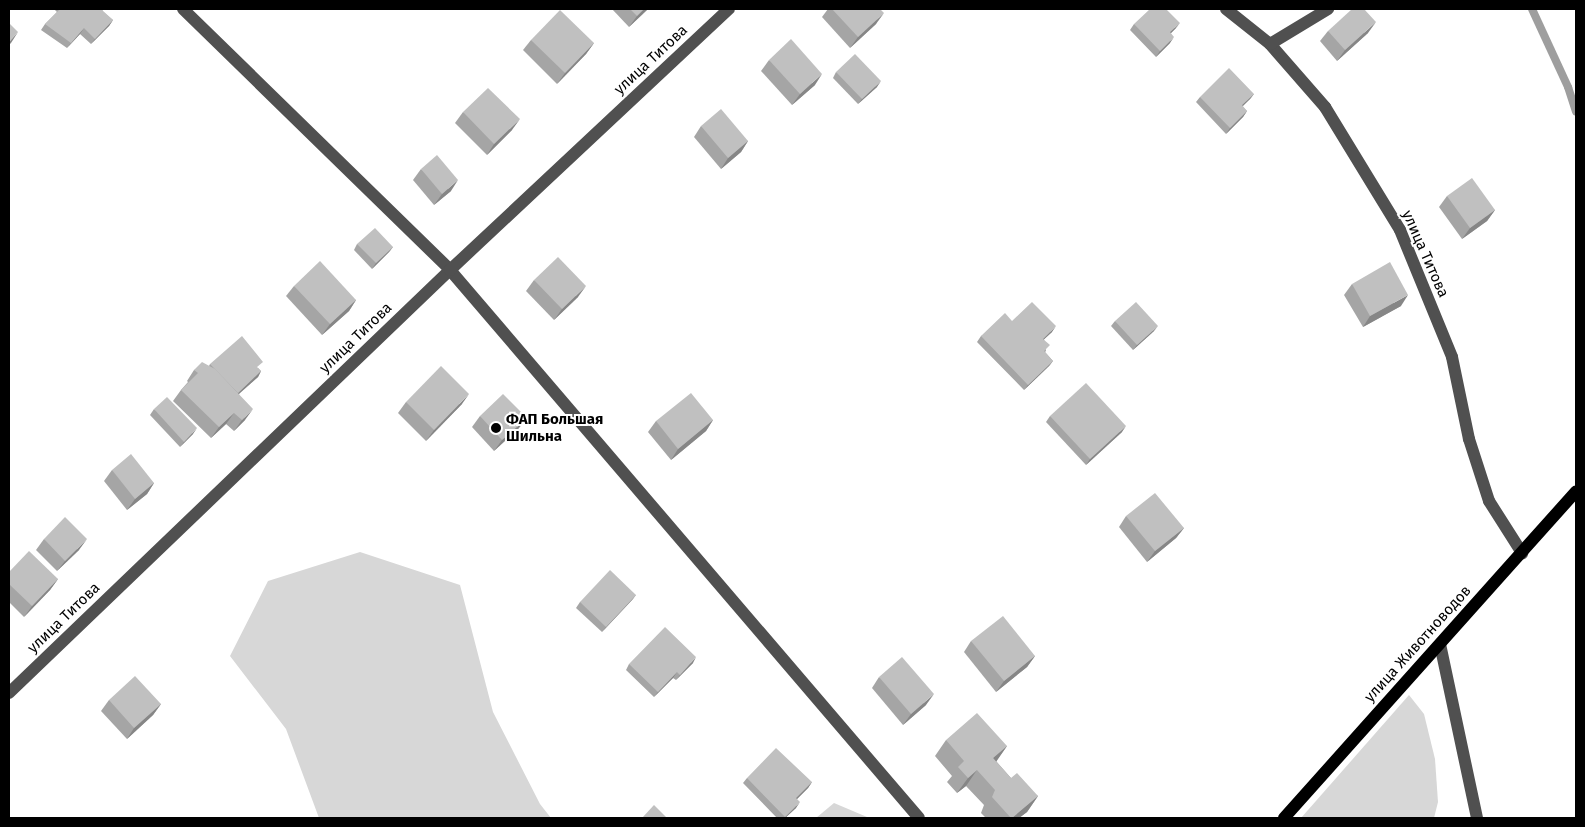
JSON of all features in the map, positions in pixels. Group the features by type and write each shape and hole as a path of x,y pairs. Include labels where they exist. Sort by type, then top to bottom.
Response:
{"main road":[{"name":"улица Животноводов","path":"1284,818 1576,491"}],"street":[{"path":"183,9 450,270 919,818"},
{"name":"улица Титова","path":"9,693 450,270 729,9"},
{"name":"улица Титова","path":"1226,9 1270,44 1325,107 1400,230 1452,357 1469,439 1489,501 1522,553"},
{"path":"1270,44 1328,9"},
{"path":"1440,644 1477,818"}],"shaded area":[{"path":"360,552 460,585 493,712 540,804 551,818 319,818 286,729 230,656 268,581"},
{"path":"1409,695 1424,714 1435,759 1438,802 1434,818 1301,818"},
{"path":"834,803 867,817 867,818 816,818"}],"building":[{"path":"60,9 103,9 113,20 95,39 84,28 71,43 45,24"},
{"path":"630,9 644,9 637,16"},
{"path":"832,9 880,9 884,13 858,37"},
{"path":"1150,9 1166,9 1180,23 1170,32 1174,37 1160,51 1134,24"},
{"path":"1352,9 1364,9 1376,22 1345,50 1328,31"},
{"path":"560,10 594,43 565,73 531,40"},
{"path":"9,23 18,32 9,42"},
{"path":"791,39 822,74 800,94 769,60"},
{"path":"855,54 881,81 862,99 836,72"},
{"path":"1229,68 1254,94 1242,105 1247,111 1230,128 1200,97"},
{"path":"488,88 520,119 494,144 463,112"},
{"path":"721,109 748,141 728,158 701,126"},
{"path":"437,155 458,180 442,194 421,169"},
{"path":"1472,178 1495,210 1470,228 1447,196"},
{"path":"375,228 393,247 376,263 357,244"},
{"path":"558,257 586,286 562,309 534,280"},
{"path":"320,261 356,300 330,324 294,286"},
{"path":"1390,262 1408,295 1370,316 1352,284"},
{"path":"1032,302 1056,326 1043,339 1050,345 1044,351 1053,361 1028,385 981,336 1005,313 1012,321"},
{"path":"1136,302 1158,326 1137,345 1115,321"},
{"path":"242,336 263,362 257,367 261,371 238,393 210,364"},
{"path":"202,362 215,369 253,409 242,420 234,413 219,427 181,390 198,373 194,370"},
{"path":"441,366 469,394 434,430 406,402"},
{"path":"1086,383 1126,426 1090,459 1050,416"},
{"path":"691,393 713,420 678,449 656,421"},
{"path":"503,394 527,418 502,440 480,416"},
{"path":"167,397 197,428 184,442 154,409"},
{"path":"131,454 154,483 135,499 112,470"},
{"path":"1155,493 1184,528 1155,551 1126,516"},
{"path":"65,517 87,539 65,561 44,539"},
{"path":"29,551 58,579 32,606 9,584 9,572"},
{"path":"610,570 636,595 606,627 580,602"},
{"path":"1003,616 1035,656 1004,681 971,641"},
{"path":"665,627 696,657 680,675 677,672 658,692 629,664"},
{"path":"902,657 934,694 911,714 879,677"},
{"path":"135,676 161,704 134,728 109,700"},
{"path":"977,713 1007,746 993,758 1011,778 1017,773 1038,796 1012,818 992,797 995,790 977,770 968,778 958,767 964,761 946,740"},
{"path":"776,748 812,782 796,798 800,802 785,817 747,778"},
{"path":"654,805 667,818 642,818"}],"waterway":[{"path":"1532,9 1568,87 1576,112"}],"place":[{"name":"ФАП Большая Шильна","path":"496,428"}]}
